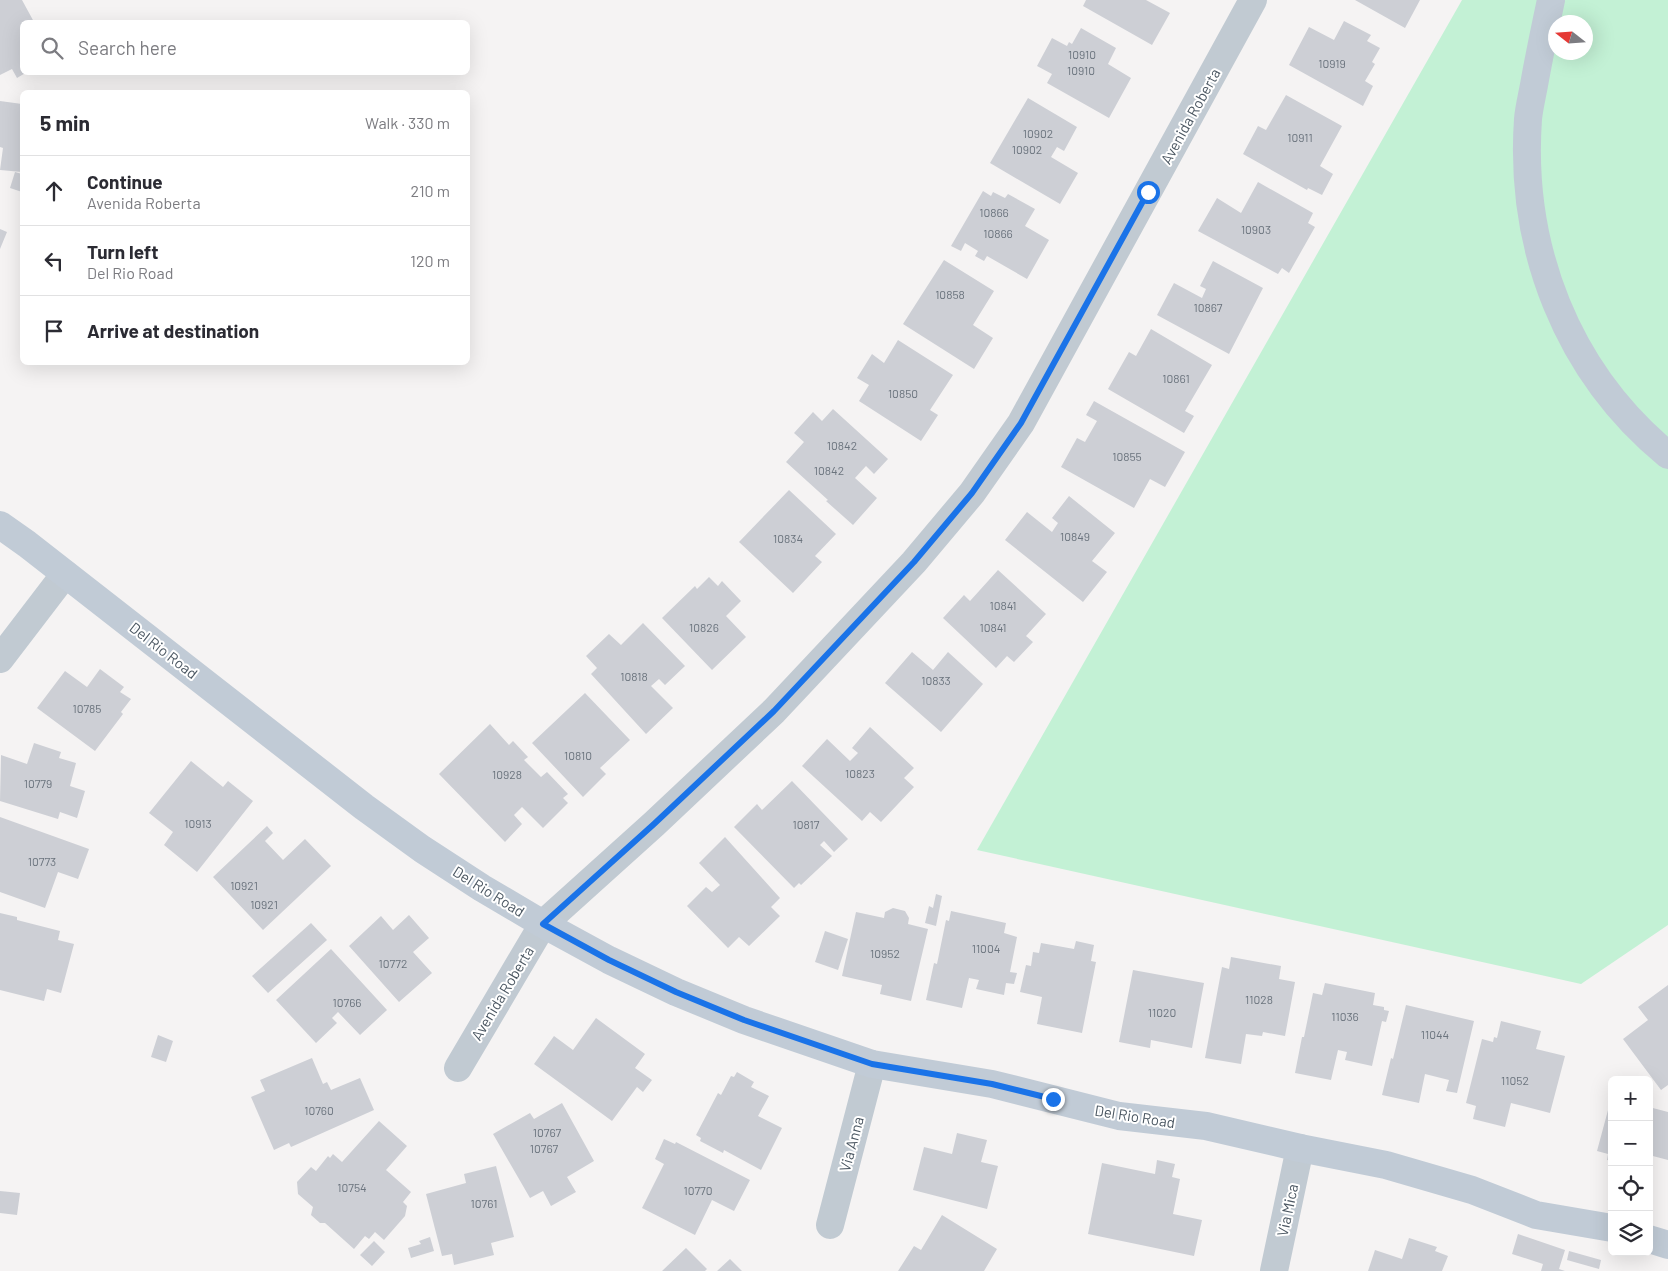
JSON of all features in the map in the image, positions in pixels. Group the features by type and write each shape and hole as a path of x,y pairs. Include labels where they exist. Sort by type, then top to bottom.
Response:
{"main road":[{"path":"1552,0 1528,117 1527,156 1534,232 1544,270 1557,306 1574,341 1594,374 1632,422 1668,455"},
{"name":"Del Rio Road","path":"0,525 27,544 364,807 422,849 482,888 543,924 609,960 676,992 744,1020 872,1064 992,1084 1119,1116 1206,1126 1300,1148 1386,1165 1472,1190 1536,1215 1608,1227"},
{"path":"1653,1240 1668,1245"}],"street":[{"name":"Avenida Roberta","path":"458,1068 543,924 660,819 774,711 914,562 972,493 1021,423 1253,0"},
{"path":"0,659 65,574"},
{"name":"Via Anna","path":"830,1224 872,1064"},
{"name":"Via Mica","path":"1274,1271 1300,1148"}],"green space":[{"path":"1462,0 1668,0 1668,925 1581,984 977,850"}],"building":[{"path":"0,0 22,0 33,20 20,20 20,75 22,75 17,78 12,69 0,75"},
{"path":"1086,0 1146,0 1170,13 1152,45 1083,6"},
{"path":"1355,0 1420,0 1405,28"},
{"path":"1344,21 1371,35 1367,41 1380,48 1372,62 1375,64 1365,81 1373,86 1363,106 1289,65 1309,27 1334,40"},
{"path":"1081,28 1116,48 1108,64 1131,78 1109,118 1047,83 1052,74 1037,66 1052,38 1067,46 1069,42 1072,44"},
{"path":"1286,95 1342,126 1320,166 1333,174 1322,195 1308,188 1307,190 1243,154 1258,126 1266,130"},
{"path":"1028,98 1077,127 1064,151 1057,147 1051,157 1078,173 1060,204 990,163"},
{"path":"0,101 20,104 20,172 0,170 3,148 0,147"},
{"path":"15,172 20,173 20,191 10,188"},
{"path":"1258,182 1313,213 1308,223 1315,227 1289,273 1282,268 1278,274 1198,231 1217,198 1241,213"},
{"path":"983,191 991,196 993,192 1005,198 1008,194 1035,209 1025,226 1049,240 1027,279 987,256 984,261 975,256 978,251 965,243 961,251 951,246"},
{"path":"0,229 7,232 0,249"},
{"path":"944,260 994,291 973,325 993,338 974,369 903,324"},
{"path":"1213,261 1263,288 1229,354 1157,315 1174,283 1202,298 1206,289 1200,286"},
{"path":"1151,329 1212,365 1185,411 1194,416 1184,433 1108,389 1129,352 1136,356"},
{"path":"898,340 953,375 930,410 938,415 921,441 859,401 869,385 857,378 872,354 884,363"},
{"path":"1094,401 1185,452 1165,487 1150,479 1134,508 1061,467 1077,438 1085,442 1097,421 1086,415"},
{"path":"833,409 888,459 874,474 866,466 855,478 877,498 853,525 786,462 804,442 794,433 813,412 822,421"},
{"path":"789,490 836,534 815,556 822,562 793,593 739,542"},
{"path":"1069,496 1115,533 1092,561 1107,572 1083,602 1005,540 1027,512 1052,532 1058,523 1052,518"},
{"path":"998,570 1046,614 1026,636 1033,642 1014,662 1007,656 996,668 943,618 964,595 970,601"},
{"path":"709,577 718,586 722,581 741,601 726,616 746,637 712,670 662,618 695,586 697,589"},
{"path":"643,623 685,666 665,685 659,679 651,686 673,708 646,734 591,674 597,668 586,656 609,634 621,645"},
{"path":"912,652 933,670 948,652 983,684 941,732 885,683"},
{"path":"100,669 124,687 120,692 131,699 121,712 123,714 95,751 37,708 65,671 87,687"},
{"path":"585,693 630,740 600,768 606,774 583,797 532,743"},
{"path":"490,724 509,745 513,741 528,757 524,760 541,777 547,772 568,794 563,798 568,803 543,828 522,807 514,815 522,824 505,842 439,774"},
{"path":"870,727 914,768 904,778 914,787 881,822 870,812 862,821 802,766 827,739 850,761 858,753 852,748"},
{"path":"34,743 61,752 59,758 76,763 70,786 85,791 77,818 60,812 58,819 0,801 1,755 27,764"},
{"path":"191,761 223,787 228,781 253,801 197,872 164,845 173,832 149,813"},
{"path":"792,781 848,839 834,852 824,841 820,845 832,856 801,885 799,883 794,888 734,827 757,804 762,810"},
{"path":"0,817 89,849 78,879 58,872 45,908 0,892"},
{"path":"267,826 273,833 265,841 283,860 305,839 331,866 263,930 213,877"},
{"path":"725,837 780,898 771,907 780,916 749,946 739,937 728,948 687,906 706,887 712,892 720,885 699,863"},
{"path":"936,894 942,896 936,926 925,923 929,906 933,908"},
{"path":"893,908 905,911 909,918 908,924 928,929 911,1001 880,994 882,985 842,976 856,912 884,918 885,912"},
{"path":"951,911 1006,923 1004,933 1017,937 1010,972 1017,973 1014,984 1006,983 1004,995 976,989 979,980 969,978 962,1008 926,1000 934,963 937,964 946,920 949,921"},
{"path":"0,913 17,917 17,920 60,931 58,940 74,944 61,993 47,989 44,1001 0,990"},
{"path":"409,915 429,938 413,952 432,973 399,1002 349,946 381,916 393,930"},
{"path":"311,923 327,940 268,993 252,976"},
{"path":"825,931 848,939 838,970 815,962"},
{"path":"1076,941 1094,945 1091,961 1096,962 1082,1033 1037,1024 1042,997 1020,992 1026,965 1031,966 1033,952 1039,953 1041,943 1074,949"},
{"path":"331,949 387,1010 360,1035 338,1012 332,1018 337,1023 316,1043 276,1000"},
{"path":"1231,957 1281,966 1279,979 1295,982 1285,1036 1263,1032 1262,1036 1246,1034 1241,1064 1205,1058 1222,967 1229,969"},
{"path":"1133,970 1204,983 1192,1048 1151,1040 1150,1048 1119,1042"},
{"path":"1325,983 1375,993 1373,1005 1384,1007 1384,1010 1389,1011 1386,1022 1382,1021 1372,1066 1345,1060 1347,1052 1338,1050 1331,1080 1295,1073 1313,993 1322,995"},
{"path":"1668,985 1668,1085 1661,1090 1653,1079 1653,1076 1651,1076 1623,1039 1648,1020 1638,1007"},
{"path":"1406,1005 1474,1021 1457,1093 1446,1091 1449,1080 1425,1074 1419,1103 1382,1095"},
{"path":"596,1018 645,1054 635,1068 652,1080 643,1092 637,1087 612,1121 534,1064 554,1036 573,1050"},
{"path":"1501,1021 1541,1031 1536,1049 1565,1056 1550,1113 1511,1103 1505,1127 1473,1119 1476,1106 1466,1103 1482,1039 1493,1042 1494,1037 1497,1038"},
{"path":"158,1035 173,1041 166,1062 151,1057"},
{"path":"312,1058 323,1084 327,1082 331,1090 360,1078 374,1110 291,1147 289,1143 274,1150 251,1097 265,1091 260,1080"},
{"path":"737,1072 754,1082 751,1087 769,1096 758,1116 782,1128 761,1170 724,1150 723,1153 700,1141 701,1138 696,1135 718,1093 721,1095 731,1076 734,1077"},
{"path":"562,1103 594,1161 567,1177 576,1192 551,1206 543,1191 530,1198 493,1134 530,1113 534,1119"},
{"path":"1653,1108 1668,1112 1668,1160 1653,1156"},
{"path":"1608,1110 1608,1154 1597,1151"},
{"path":"379,1121 407,1146 386,1170 411,1192 403,1202 407,1206 405,1216 384,1240 375,1232 369,1239 365,1236 354,1249 325,1223 320,1223 311,1215 313,1207 298,1194 297,1182 311,1167 316,1171 328,1156 330,1158 333,1154 342,1162"},
{"path":"957,1133 987,1140 981,1162 998,1166 987,1209 913,1190 924,1147 952,1154"},
{"path":"664,1139 675,1144 676,1142 750,1180 734,1211 712,1200 695,1235 642,1208 664,1164 655,1159"},
{"path":"1157,1160 1175,1164 1172,1177 1180,1179 1173,1214 1202,1220 1194,1256 1088,1234 1102,1163 1155,1174"},
{"path":"496,1166 514,1237 491,1243 494,1255 454,1265 452,1254 442,1256 426,1194 466,1183 464,1174"},
{"path":"0,1191 20,1193 17,1215 0,1213"},
{"path":"942,1215 997,1249 984,1271 898,1271 914,1246 921,1250"},
{"path":"1518,1234 1565,1250 1559,1269 1565,1271 1541,1271 1543,1264 1512,1254"},
{"path":"430,1237 434,1251 411,1258 408,1248 421,1244 419,1241"},
{"path":"1409,1238 1437,1247 1435,1251 1448,1256 1442,1271 1368,1271 1375,1250 1402,1259"},
{"path":"374,1241 385,1252 372,1266 360,1255"},
{"path":"686,1248 707,1269 705,1271 662,1271"},
{"path":"1569,1251 1601,1260 1599,1269 1567,1260"},
{"path":"730,1259 742,1271 717,1271"}],"route":[{"path":"1053,1099 992,1084 872,1064 744,1020 676,992 609,960 543,924 654,824 774,711 914,562 972,493 1021,423 1148,192"}]}
